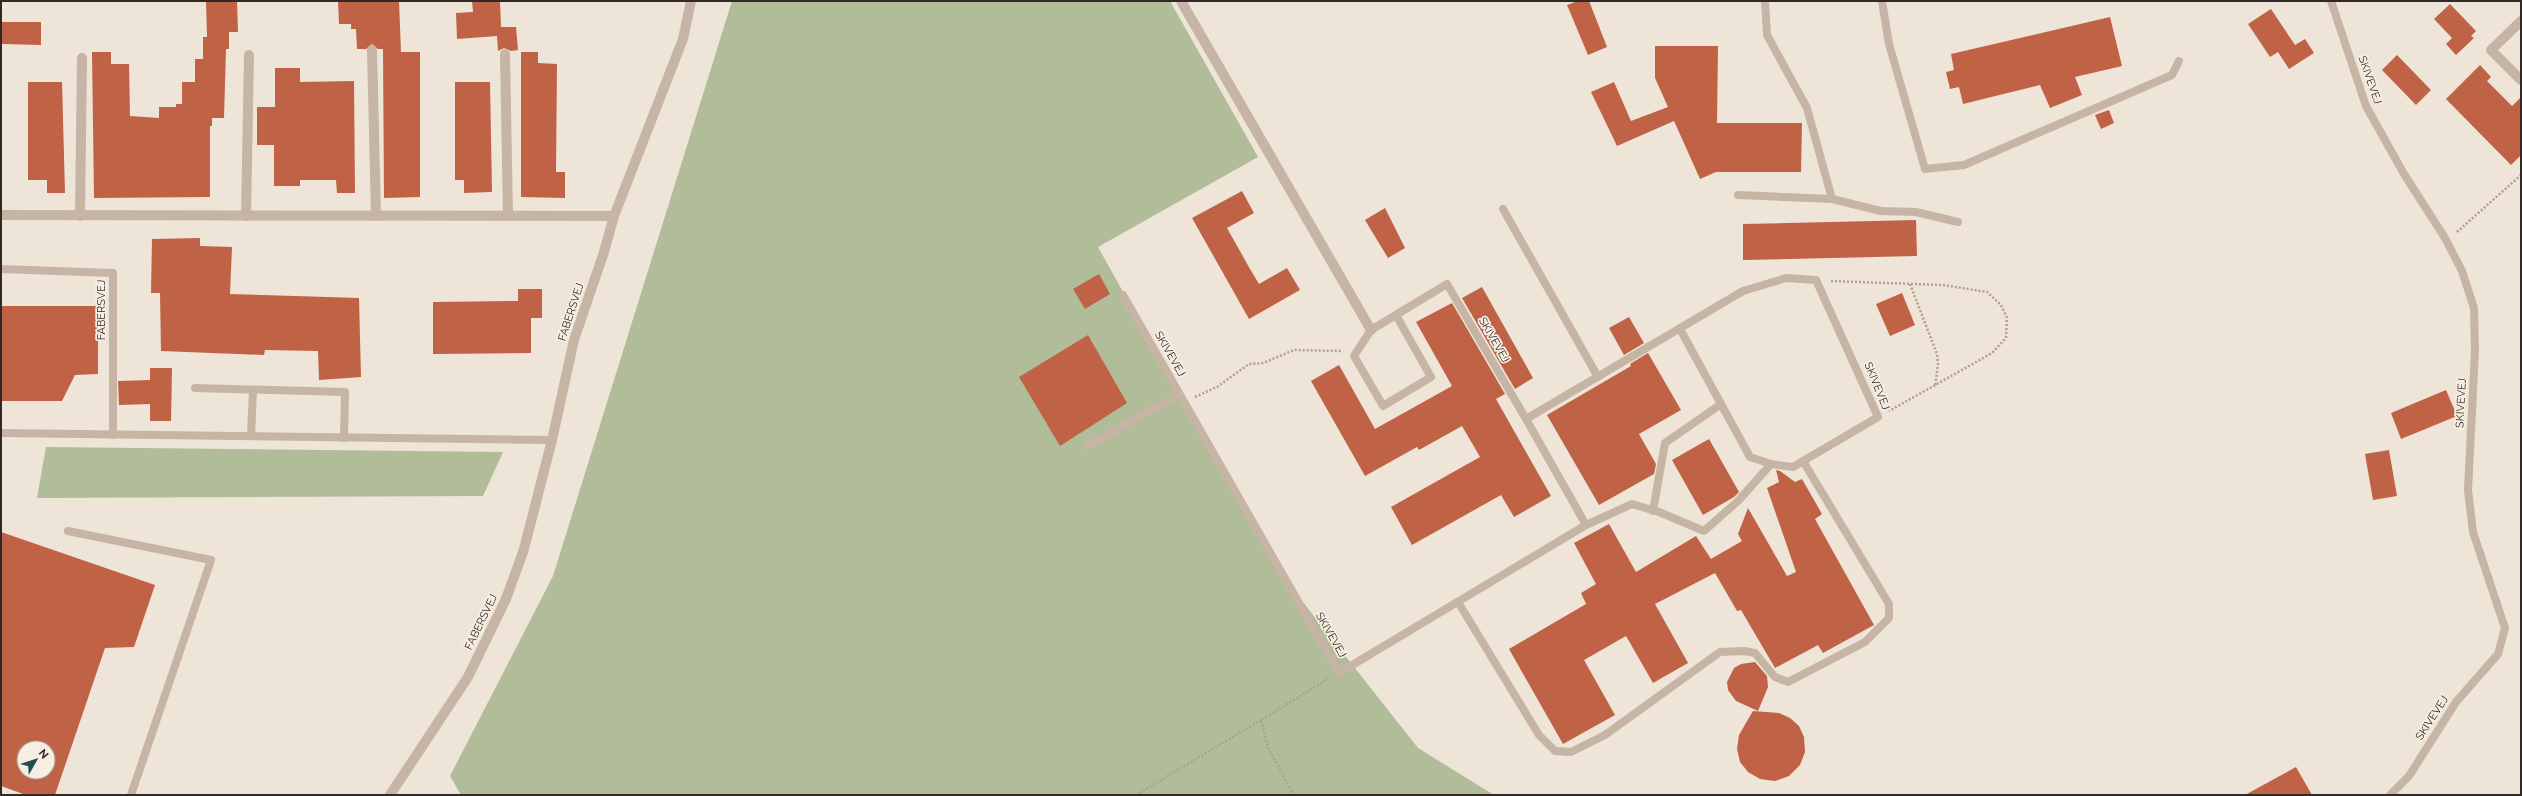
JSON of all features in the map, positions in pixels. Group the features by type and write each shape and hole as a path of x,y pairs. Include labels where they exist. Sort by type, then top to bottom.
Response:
{"street":[{"name":"FABERSVEJ","path":"390,795 468,677 506,599 524,549 552,440 574,340 604,252 614,216 683,39 691,1"},
{"path":"1181,1 1372,330"},
{"path":"2521,21 2491,50 2521,80"},
{"path":"372,50 376,216"},
{"path":"505,54 508,216"},
{"path":"246,216 249,55"},
{"path":"80,216 82,58"},
{"path":"1,216 614,216"}],"lane":[{"path":"1765,1 1767,34 1807,108 1832,199"},
{"path":"1882,1 1888,44 1925,169 1964,165 2172,75 2179,61"},
{"name":"SKIVEVEJ","path":"2331,1 2366,106 2404,174 2445,238 2462,272 2474,308 2475,351 2468,490 2472,532 2505,628 2498,654 2456,702 2409,776 2390,795"},
{"path":"1738,195 1832,199 1881,211 1916,212 1958,222"},
{"path":"1503,209 1598,377"},
{"name":"FABERSVEJ","path":"1,269 113,273 113,435"},
{"path":"1526,419 1743,291 1786,278 1816,280"},
{"name":"SKIVEVEJ","path":"1680,329 1750,457 1771,464 1793,467 1878,417 1816,280"},
{"name":"SKIVEVEJ","path":"1122,295 1339,673 1586,525 1447,284 1372,330"},
{"path":"1372,330 1354,356 1383,406 1431,377 1396,315"},
{"path":"195,388 345,392 344,438"},
{"path":"251,436 253,390"},
{"path":"1086,447 1179,394"},
{"path":"1652,511 1665,443 1721,404"},
{"path":"1,433 552,440"},
{"path":"1458,602 1539,735 1555,751 1571,752 1605,735 1720,652 1744,651 1755,653 1775,677 1788,682 1865,642 1889,618 1889,604 1803,461"},
{"path":"1586,525 1632,504 1704,531 1738,501 1771,464"},
{"path":"68,531 211,560 131,795"}],"path":[{"path":"2445,238 2461,230 2521,175"},
{"path":"1816,280 1944,285 1987,292 2001,305 2007,318 2006,338 1992,353 1935,387 1878,417"},
{"path":"1910,284 1937,354 1938,364 1935,387"},
{"path":"1184,402 1217,388 1249,364 1263,363 1294,350 1317,352 1358,351"},
{"path":"1136,795 1339,673"},
{"path":"1261,720 1268,748 1294,795"}],"green space":[{"path":"732,1 1170,1 1258,157 1098,247 1280,573 1418,748 1494,795 461,795 450,776 553,576"},
{"path":"46,447 503,452 483,496 37,498"}],"building":[{"path":"206,1 237,1 238,32 229,32 229,49 226,49 224,118 212,118 212,126 210,126 210,197 94,198 92,52 111,52 111,64 129,64 130,116 159,118 159,107 176,107 176,104 182,104 182,82 195,82 195,59 203,59 203,37 207,37"},
{"path":"338,1 399,1 401,52 420,52 420,197 384,198 383,49 378,49 372,44 366,49 357,49 356,29 351,29 351,24 339,24"},
{"path":"472,1 500,1 501,27 516,27 518,50 511,51 504,48 498,51 497,36 457,39 456,13 473,12"},
{"path":"1578,1 1589,1 1607,47 1588,55 1567,5"},
{"path":"2450,4 2476,31 2471,36 2474,38 2456,55 2446,44 2452,38 2434,19"},
{"path":"2271,9 2295,45 2305,39 2314,53 2289,69 2278,52 2270,57 2248,24"},
{"path":"2110,17 2122,66 2075,77 2082,95 2050,108 2040,85 1963,104 1959,87 1950,89 1946,72 1954,70 1951,54"},
{"path":"2,22 41,22 41,45 2,44"},
{"path":"1655,46 1718,46 1717,123 1802,123 1801,172 1716,172 1700,179 1674,121 1617,146 1591,92 1614,82 1631,121 1668,107 1655,78"},
{"path":"521,52 538,52 538,63 557,64 556,172 565,172 565,198 521,197"},
{"path":"2397,55 2431,90 2416,105 2382,70"},
{"path":"2480,65 2491,77 2487,81 2512,106 2521,97 2521,155 2511,165 2446,99"},
{"path":"275,68 300,68 300,82 354,81 355,193 337,193 336,180 300,180 300,186 274,186 274,145 257,145 257,107 275,107"},
{"path":"28,82 62,82 65,193 47,193 47,180 28,180"},
{"path":"455,82 490,82 492,192 464,193 464,180 455,180"},
{"path":"2109,110 2114,123 2101,129 2095,115"},
{"path":"1242,191 1254,213 1227,228 1250,269 1259,284 1287,268 1300,290 1249,319 1192,218"},
{"path":"1385,208 1405,248 1388,258 1365,220"},
{"path":"1916,220 1917,256 1743,260 1743,224"},
{"path":"200,238 200,246 232,247 230,294 359,298 361,377 319,380 318,351 265,350 264,355 161,351 160,293 151,293 152,239"},
{"path":"1099,274 1110,294 1085,309 1073,289"},
{"path":"1482,287 1533,378 1515,389 1462,298"},
{"path":"518,289 542,289 542,318 531,318 531,353 433,354 433,302 518,301"},
{"path":"1902,293 1915,325 1890,336 1876,304"},
{"path":"1452,303 1505,394 1496,399 1551,496 1514,517 1501,495 1412,545 1391,507 1480,457 1462,426 1419,450 1417,447 1365,476 1311,381 1339,365 1375,429 1452,386 1416,322"},
{"path":"1,306 98,306 98,374 75,375 62,401 1,401"},
{"path":"1629,317 1644,343 1624,355 1609,328"},
{"path":"1088,335 1127,403 1060,446 1019,377"},
{"path":"1648,353 1681,410 1639,434 1656,464 1654,474 1599,505 1547,415 1631,366 1630,364"},
{"path":"150,368 172,368 171,421 150,421 150,404 119,405 118,381 150,380"},
{"path":"2446,390 2457,416 2401,439 2391,413"},
{"path":"1709,439 1739,492 1734,497 1703,515 1672,460"},
{"path":"2389,450 2397,496 2373,500 2365,454"},
{"path":"1776,470 1780,471 1795,482 1802,479 1822,514 1815,519 1874,625 1823,653 1818,645 1775,668 1741,610 1737,611 1715,573 1655,604 1688,663 1653,683 1626,636 1584,660 1615,715 1563,744 1509,649 1586,604 1581,593 1596,584 1574,543 1609,524 1636,572 1696,536 1711,559 1742,541 1738,534 1748,508 1787,576 1796,572 1767,488 1779,482"},
{"path":"1,532 155,585 134,647 105,648 55,795 26,795 1,786"},
{"path":"1755,662 1767,676 1768,687 1758,711 1736,701 1728,690 1727,682 1734,668 1741,664"},
{"path":"1753,711 1779,713 1790,718 1799,726 1804,737 1805,752 1800,765 1789,776 1775,781 1760,779 1748,772 1740,762 1737,749 1739,735"},
{"path":"2296,767 2312,795 2245,795"}]}
